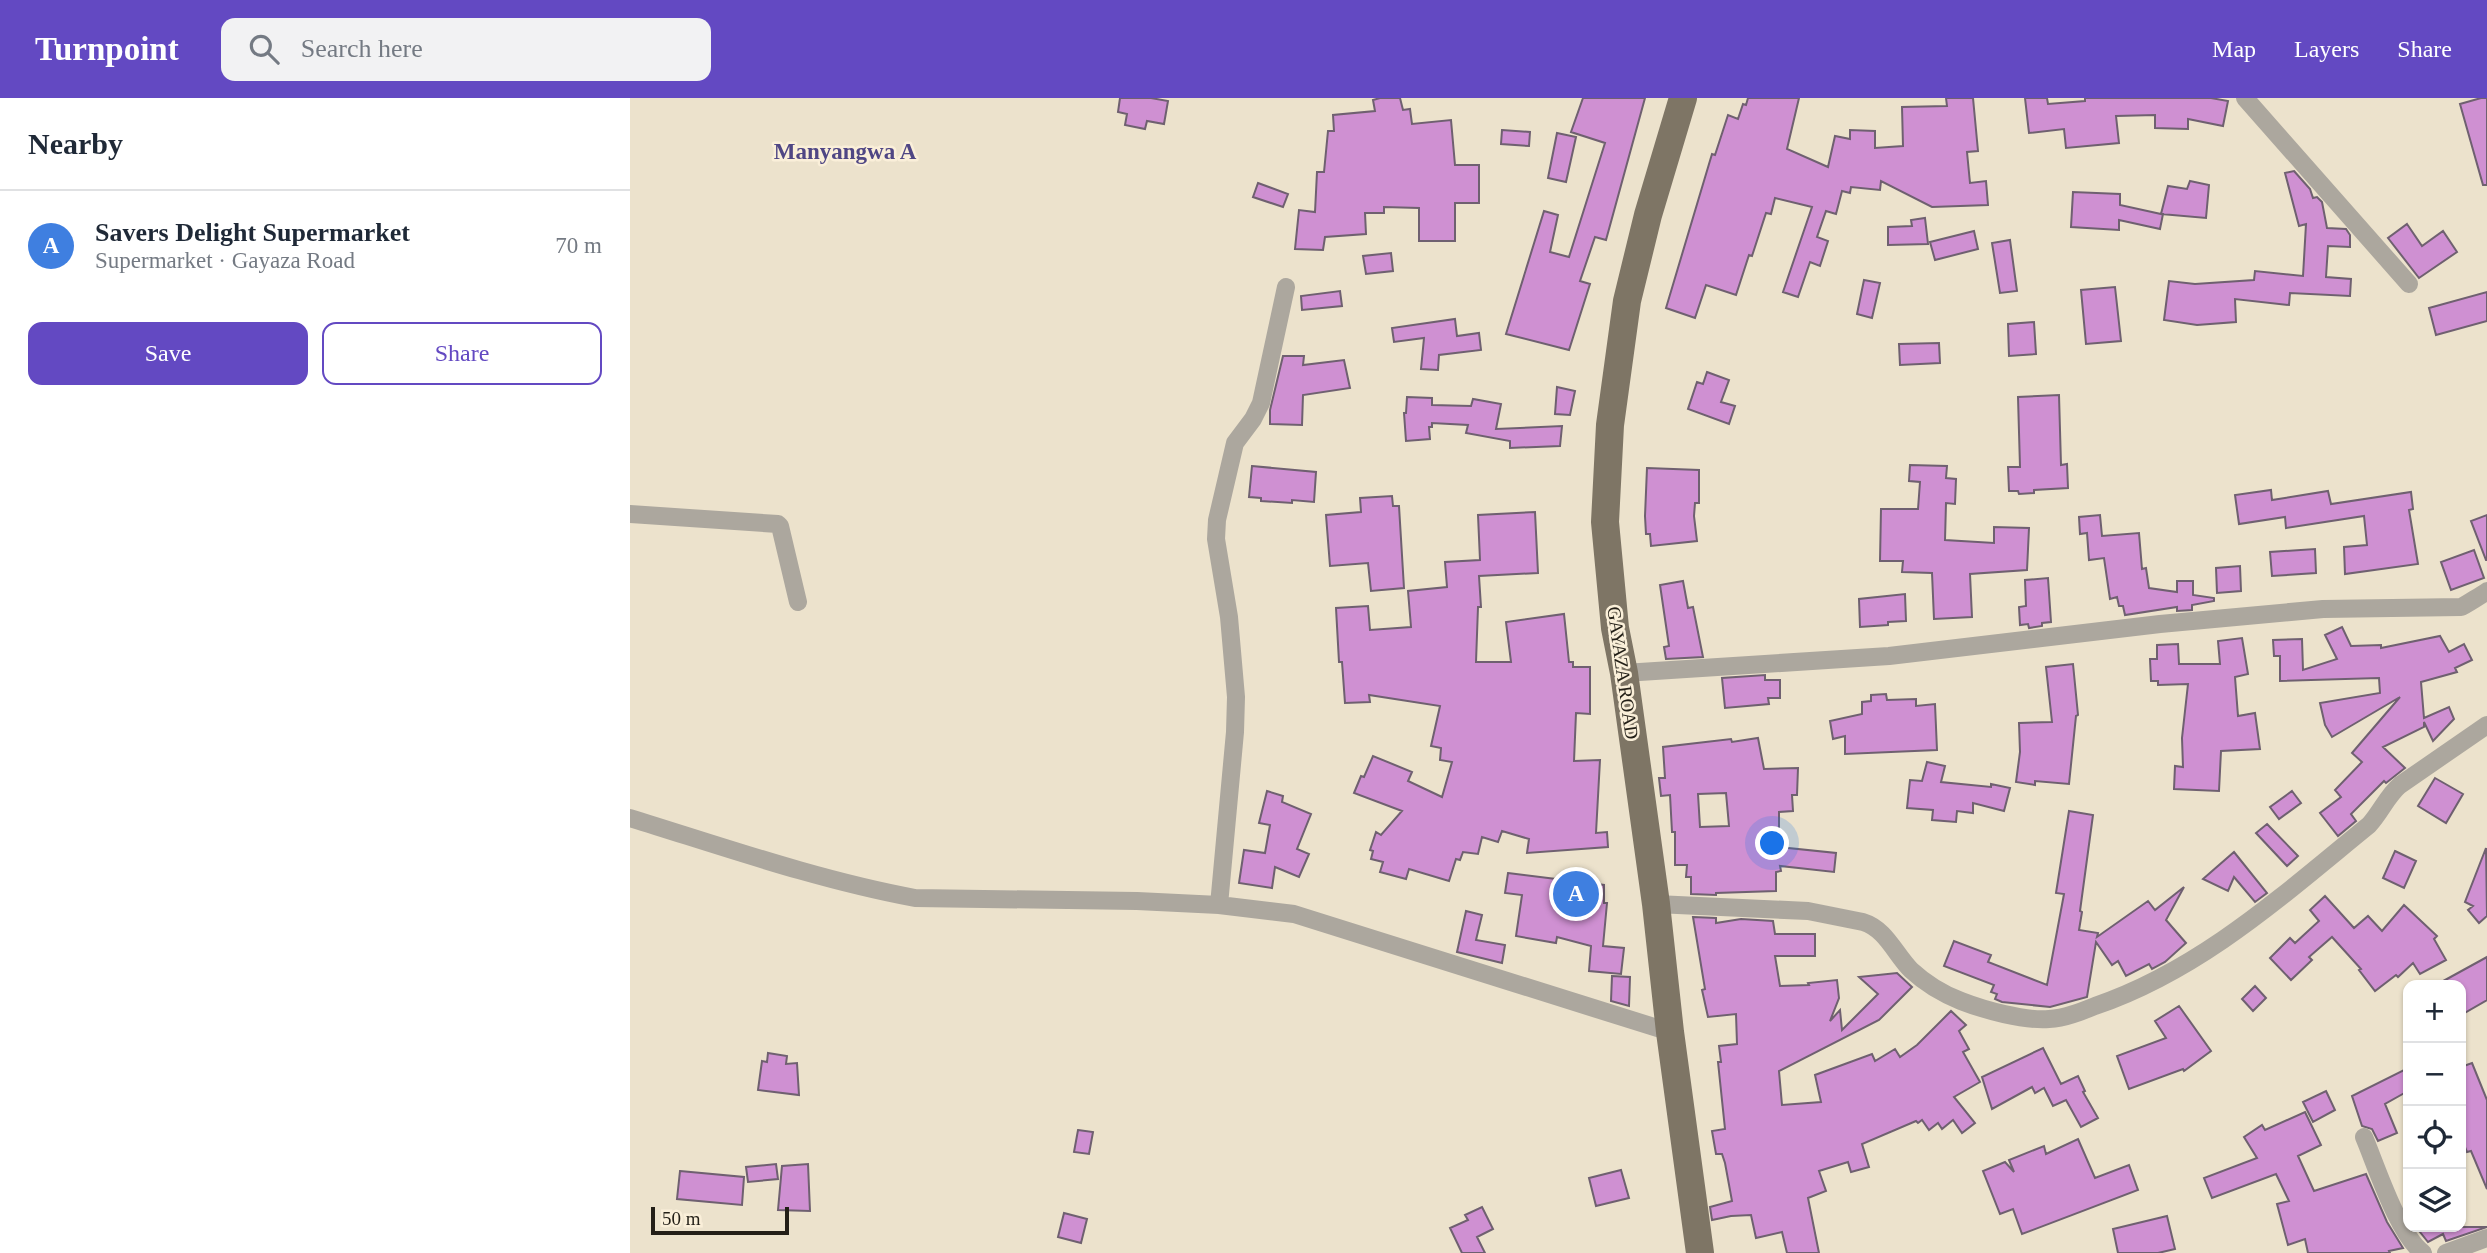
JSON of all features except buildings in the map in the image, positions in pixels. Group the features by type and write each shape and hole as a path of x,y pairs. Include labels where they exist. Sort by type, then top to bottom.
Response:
{"main road":[{"name":"GAYAZA ROAD","path":"1683,98 1648,215 1627,301 1610,425 1605,522 1615,628 1624,673 1656,904 1670,1032 1700,1253"}],"street":[{"path":"2245,98 2409,284"},
{"path":"1219,905 1236,697 1229,617 1216,539 1217,520 1235,443 1261,402 1286,287"},
{"path":"630,514 778,524 798,602"},
{"path":"1624,673 1889,656 2160,624 2323,609 2461,607 2487,591"},
{"path":"1656,904 1808,911 1863,922 1872,925 1884,935 1911,969 1927,983 1960,1001 2005,1014 2048,1020 2065,1017 2125,996 2195,959 2256,916 2369,825 2391,793 2400,785 2486,726"},
{"path":"630,818 789,867 881,892 915,898 1040,898 1219,905 1294,914 1670,1032"},
{"path":"2364,1137 2404,1230 2415,1247 2423,1253"},
{"path":"2446,1253 2487,1238"}],"place":[{"name":"Savers Delight Supermarket","path":"1576,894"}],"district":[{"name":"Manyangwa A","path":"845,151"}]}
